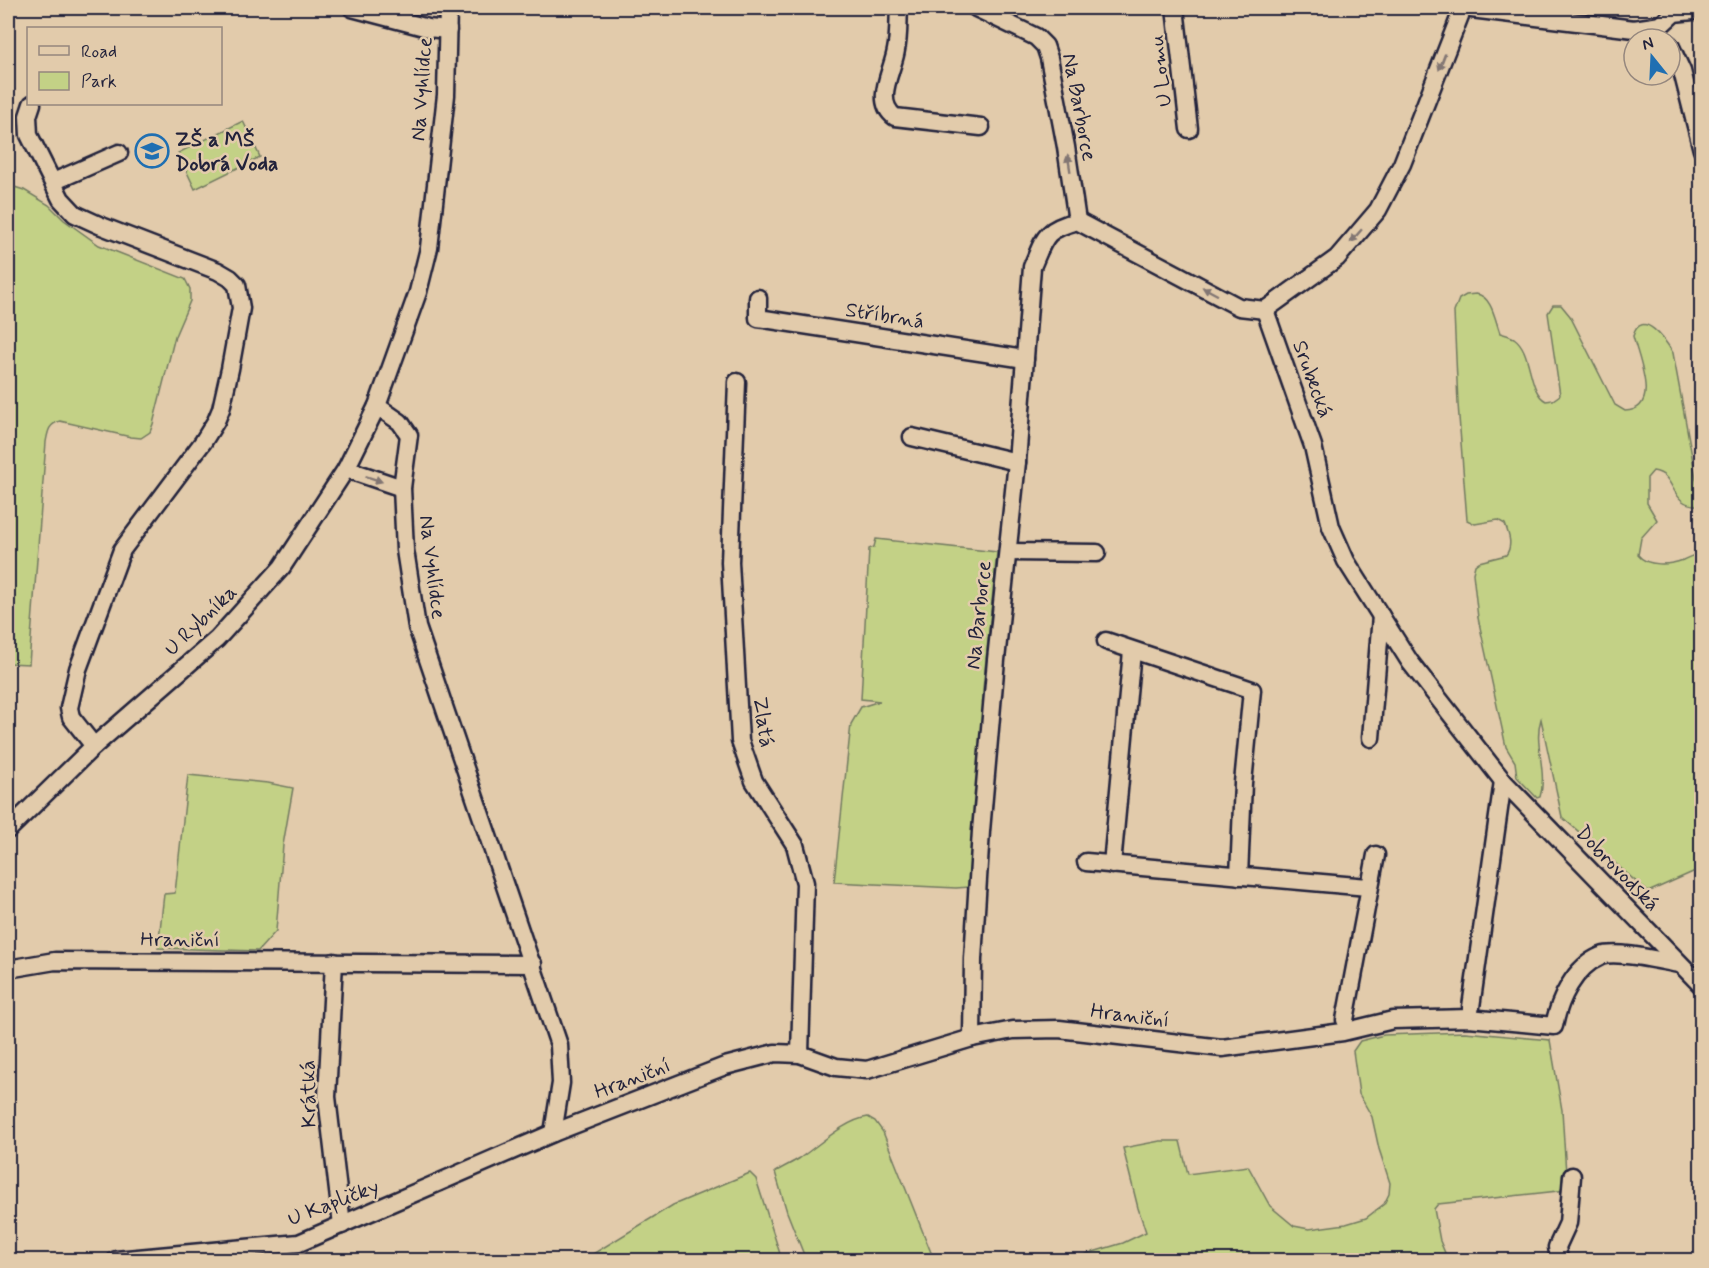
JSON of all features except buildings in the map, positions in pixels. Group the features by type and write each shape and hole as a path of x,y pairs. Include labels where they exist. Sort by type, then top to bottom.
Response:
{"street":[{"path":"352,8 428,28 448,30"},
{"name":"Na Vyhlídce","path":"448,8 446,95 429,248 418,292 377,406 400,422 409,435 402,488 405,550 417,627 559,1045 561,1083 553,1133"},
{"path":"899,8 896,51 886,84 885,98 889,113 895,117 981,127"},
{"name":"Na Barborce","path":"972,1038 973,959 981,831 1017,462 1032,267 1044,240 1057,227 1077,221 1066,147 1045,46 1036,37 976,8"},
{"name":"U Lomu","path":"1175,8 1189,129"},
{"path":"1077,221 1239,307 1265,310 1337,258 1378,210 1402,164 1463,8 1625,27"},
{"path":"1667,27 1674,14 1701,10"},
{"path":"1682,71 1701,150"},
{"path":"32,105 28,116 29,135 61,199 75,214 218,271 237,285 241,308 230,369 216,421 203,442 122,550 78,669 69,708 71,717 94,746"},
{"path":"53,182 119,153"},
{"name":"Stříbrná","path":"758,298 758,318 1025,359"},
{"name":"Srubecká","path":"1265,310 1313,446 1331,527 1346,561 1410,662 1503,781"},
{"name":"Zlatá","path":"737,382 730,562 740,741 753,782 795,845 805,883 800,1054"},
{"name":"U Rybníka","path":"8,830 94,746 217,639 282,567 346,469 377,406"},
{"path":"912,437 1017,462"},
{"path":"346,469 402,488"},
{"path":"1008,552 1096,553"},
{"path":"1371,738 1381,616"},
{"path":"1106,640 1132,651 1252,690 1243,783 1239,876"},
{"path":"1112,865 1132,651"},
{"path":"1471,1007 1503,781"},
{"name":"Dobrovodská","path":"1503,781 1701,986"},
{"path":"1344,1020 1376,855"},
{"path":"1086,862 1368,888"},
{"name":"Hraniční","path":"553,1133 724,1066 775,1053 800,1054 836,1066 867,1070 972,1038 1034,1028 1222,1048 1343,1032 1393,1020 1469,1018 1554,1026 1558,1005 1580,970 1603,955 1636,956 1679,964"},
{"name":"Hraniční","path":"8,969 55,961 533,964"},
{"name":"Krátká","path":"334,962 327,1097 342,1226"},
{"name":"U Kapličky","path":"116,1260 243,1254 299,1243 553,1133"},
{"path":"1559,1260 1557,1247 1568,1223 1572,1176"}],"green space":[{"path":"243,121 260,157 195,189 178,153"},
{"path":"8,185 24,190 49,205 64,220 99,245 185,279 190,289 190,301 175,336 150,432 141,438 131,437 60,421 53,424 48,431 29,664 8,663"},
{"path":"1476,294 1486,299 1500,333 1514,338 1520,344 1536,389 1546,401 1553,400 1560,395 1548,313 1553,305 1561,305 1570,316 1615,405 1625,411 1636,408 1643,402 1645,393 1645,381 1633,336 1637,328 1648,325 1654,329 1673,353 1701,505 1690,505 1683,501 1661,473 1653,471 1647,478 1647,503 1657,520 1641,538 1638,555 1647,562 1659,564 1701,555 1702,868 1648,892 1562,817 1541,719 1539,728 1542,778 1540,797 1537,798 1517,777 1515,762 1506,747 1478,618 1473,573 1475,565 1479,562 1506,555 1510,540 1505,524 1498,520 1475,524 1467,520 1458,404 1454,312 1459,299 1466,295"},
{"path":"876,539 997,552 983,689 985,710 969,887 834,882 851,724 861,707 880,701 861,699 869,549 874,547"},
{"path":"188,775 268,783 293,788 283,845 276,931 258,951 158,948 164,894 175,893"},
{"path":"1465,1032 1550,1040 1562,1110 1567,1190 1438,1204 1434,1209 1440,1241 1448,1260 1066,1260 1123,1243 1146,1232 1123,1148 1160,1141 1180,1141 1188,1174 1248,1166 1270,1206 1294,1226 1309,1229 1346,1224 1366,1218 1384,1204 1389,1194 1390,1183 1372,1117 1359,1094 1353,1051 1360,1041 1384,1035"},
{"path":"868,1117 875,1121 883,1132 934,1260 806,1260 787,1212 775,1172 800,1158 841,1128"},
{"path":"750,1173 756,1179 782,1260 583,1260 673,1205"}],"place":[{"name":"ZŠ a MŠ Dobrá Voda","path":"152,151"}]}
